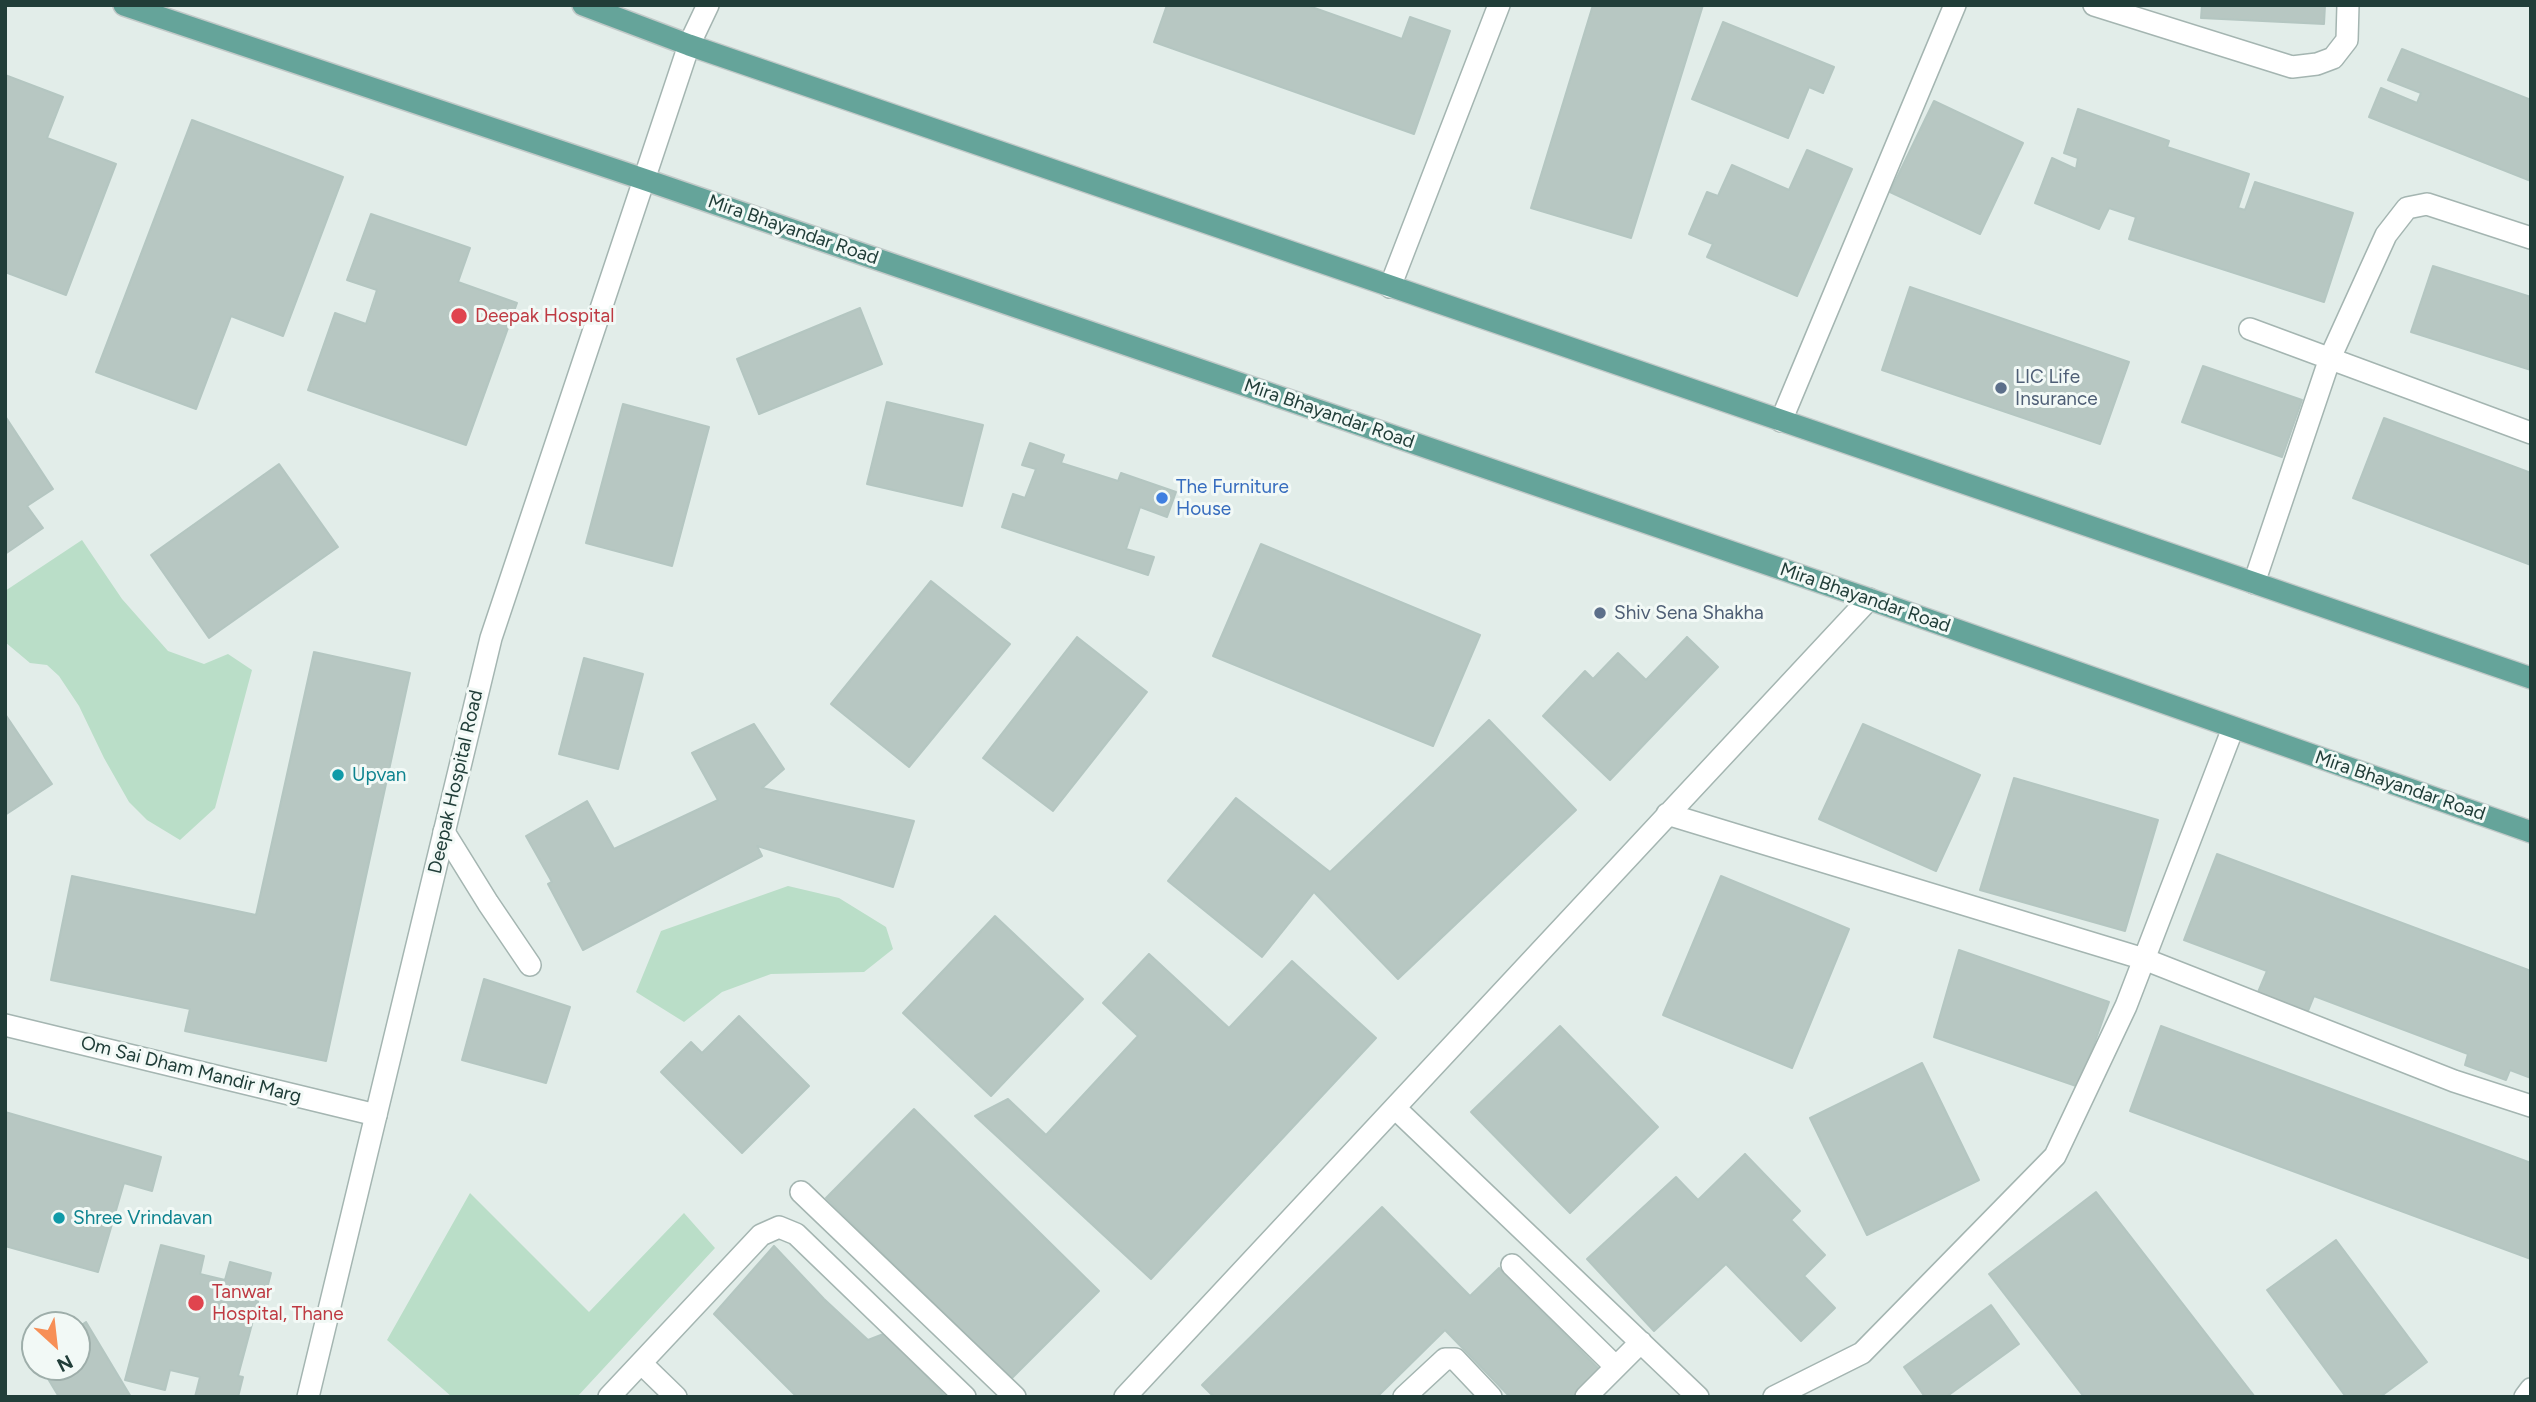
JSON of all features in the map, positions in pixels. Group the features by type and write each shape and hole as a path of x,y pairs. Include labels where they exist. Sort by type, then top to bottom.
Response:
{"main road":[{"name":"Mira Bhayandar Road","path":"124,5 643,179 1869,599 2531,832"},
{"path":"583,5 689,45 2531,678"}],"street":[{"name":"Deepak Hospital Road","path":"308,1397 491,638 643,179 689,45 708,5"},
{"path":"1390,287 1499,5"},
{"path":"1781,421 1955,5"},
{"path":"2094,5 2292,67 2316,65 2333,58 2347,40 2348,5"},
{"path":"2254,583 2330,358 2386,235 2407,208 2427,204 2531,238"},
{"path":"2250,329 2531,433"},
{"path":"1125,1397 1869,599"},
{"path":"1774,1397 1862,1353 2055,1156 2126,1006 2233,728"},
{"path":"1667,814 2144,959 2454,1081 2531,1106"},
{"path":"444,832 530,965"},
{"name":"Om Sai Dham Mandir Marg","path":"5,1025 376,1115"},
{"path":"1395,1108 1698,1397"},
{"path":"801,1192 1016,1397"},
{"path":"609,1397 761,1235 779,1227 796,1234 965,1397"},
{"path":"1511,1265 1616,1367"},
{"path":"1586,1397 1641,1342"},
{"path":"1404,1397 1445,1359 1455,1359 1491,1397"},
{"path":"641,1363 676,1397"},
{"path":"2525,1397 2531,1389"}],"green space":[{"path":"82,540 122,599 168,651 204,664 228,654 252,670 215,808 180,840 147,820 129,802 79,706 59,676 47,665 30,663 5,642 5,591"},
{"path":"788,886 839,898 886,927 893,949 864,972 771,974 722,992 684,1022 636,992 661,931"},
{"path":"470,1193 589,1312 684,1213 715,1248 577,1397 452,1397 387,1340"}],"building":[{"path":"1167,5 1306,5 1402,39 1410,17 1450,31 1414,134 1154,42"},
{"path":"1593,5 1703,5 1631,238 1531,208"},
{"path":"2202,5 2325,5 2324,24 2201,18"},
{"path":"1723,22 1834,67 1823,93 1809,87 1788,138 1692,99"},
{"path":"2402,49 2531,100 2531,181 2369,117 2381,88 2417,103 2421,93 2388,80"},
{"path":"5,75 63,97 47,138 116,164 66,295 5,272"},
{"path":"1934,101 2023,143 1980,234 1890,192"},
{"path":"2078,109 2169,141 2167,147 2249,174 2238,208 2245,210 2255,182 2353,213 2324,302 2129,239 2136,217 2109,208 2099,229 2035,203 2052,158 2076,169 2078,158 2064,153"},
{"path":"192,120 343,177 283,336 231,316 196,409 96,372"},
{"path":"1807,150 1852,169 1797,296 1707,257 1713,244 1689,234 1707,192 1718,196 1732,165 1789,190"},
{"path":"371,214 470,248 458,282 517,303 466,445 308,390 335,313 366,324 377,290 347,280"},
{"path":"2433,266 2531,297 2531,370 2411,332"},
{"path":"1910,287 2129,362 2100,444 1882,370"},
{"path":"860,308 882,364 759,414 737,359"},
{"path":"2203,366 2302,400 2282,457 2182,422"},
{"path":"887,402 983,425 962,506 867,484"},
{"path":"623,404 709,427 672,566 586,543"},
{"path":"5,416 53,489 27,506 43,528 5,554"},
{"path":"2384,418 2531,473 2531,565 2353,498"},
{"path":"1030,443 1064,455 1061,463 1118,481 1121,473 1176,492 1167,517 1140,507 1126,549 1154,557 1148,575 1002,527 1013,494 1025,498 1036,469 1022,465"},
{"path":"279,464 338,547 209,638 151,555"},
{"path":"1261,544 1480,635 1433,746 1213,656"},
{"path":"931,581 1010,644 909,767 831,704"},
{"path":"1077,637 1147,692 1053,811 983,758"},
{"path":"1687,637 1718,667 1610,780 1543,716 1585,671 1593,679 1618,653 1646,680"},
{"name":"Upvan","path":"314,652 410,673 326,1061 185,1031 190,1009 51,980 72,876 256,915"},
{"path":"584,658 643,674 618,769 559,754"},
{"path":"5,714 52,784 5,815"},
{"path":"1489,720 1576,810 1398,979 1314,892 1262,957 1168,881 1236,798 1330,872"},
{"path":"754,724 784,769 762,788 914,821 893,887 757,846 762,856 583,950 548,884 552,882 526,836 587,801 614,849 718,800 692,753"},
{"path":"1863,724 1980,775 1936,871 1819,819"},
{"path":"2014,778 2158,820 2125,931 1980,890"},
{"path":"2217,854 2531,971 2531,1078 2510,1070 2506,1080 2465,1065 2468,1054 2314,996 2306,1016 2256,997 2267,971 2184,940"},
{"path":"1721,876 1849,929 1792,1068 1663,1015"},
{"path":"995,916 1083,999 991,1096 903,1013"},
{"path":"1959,950 2109,1002 2079,1087 1934,1037"},
{"path":"1149,954 1229,1028 1292,961 1376,1038 1151,1279 975,1116 1008,1099 1046,1135 1138,1036 1103,1003"},
{"path":"484,979 570,1007 546,1083 462,1060"},
{"path":"739,1016 809,1086 742,1153 661,1072 691,1042 702,1053"},
{"path":"1560,1026 1658,1127 1570,1213 1471,1112"},
{"path":"2161,1026 2531,1163 2531,1259 2130,1111"},
{"path":"1922,1063 1979,1180 1867,1235 1810,1118"},
{"path":"914,1109 1099,1291 1011,1379 826,1198"},
{"name":"Shree Vrindavan","path":"5,1112 161,1157 152,1191 124,1183 98,1272 5,1246"},
{"path":"1745,1154 1800,1211 1791,1220 1825,1255 1804,1276 1835,1308 1801,1341 1726,1264 1654,1331 1587,1259 1676,1177 1698,1200"},
{"path":"2096,1192 2255,1397 2084,1397 1989,1274"},
{"path":"1382,1207 1470,1296 1499,1268 1602,1372 1577,1397 1510,1397 1445,1330 1377,1397 1214,1397 1202,1385"},
{"path":"2336,1240 2427,1362 2380,1397 2346,1397 2267,1290"},
{"path":"161,1245 204,1256 200,1274 225,1280 230,1262 271,1273 264,1300 259,1298 238,1376 243,1377 238,1397 195,1397 200,1377 170,1370 165,1390 125,1380"},
{"path":"774,1246 824,1299 868,1340 886,1333 946,1397 797,1397 714,1314"},
{"path":"1991,1305 2019,1344 1946,1397 1925,1397 1904,1367"},
{"path":"91,1330 131,1397 59,1397 49,1381 91,1381"}],"place":[{"name":"Deepak Hospital","path":"459,316"},
{"name":"LIC Life Insurance","path":"2001,388"},
{"name":"The Furniture House","path":"1162,498"},
{"name":"Shiv Sena Shakha","path":"1600,613"},
{"name":"Upvan","path":"338,775"},
{"name":"Shree Vrindavan","path":"59,1218"},
{"name":"Tanwar Hospital, Thane","path":"196,1303"}]}
